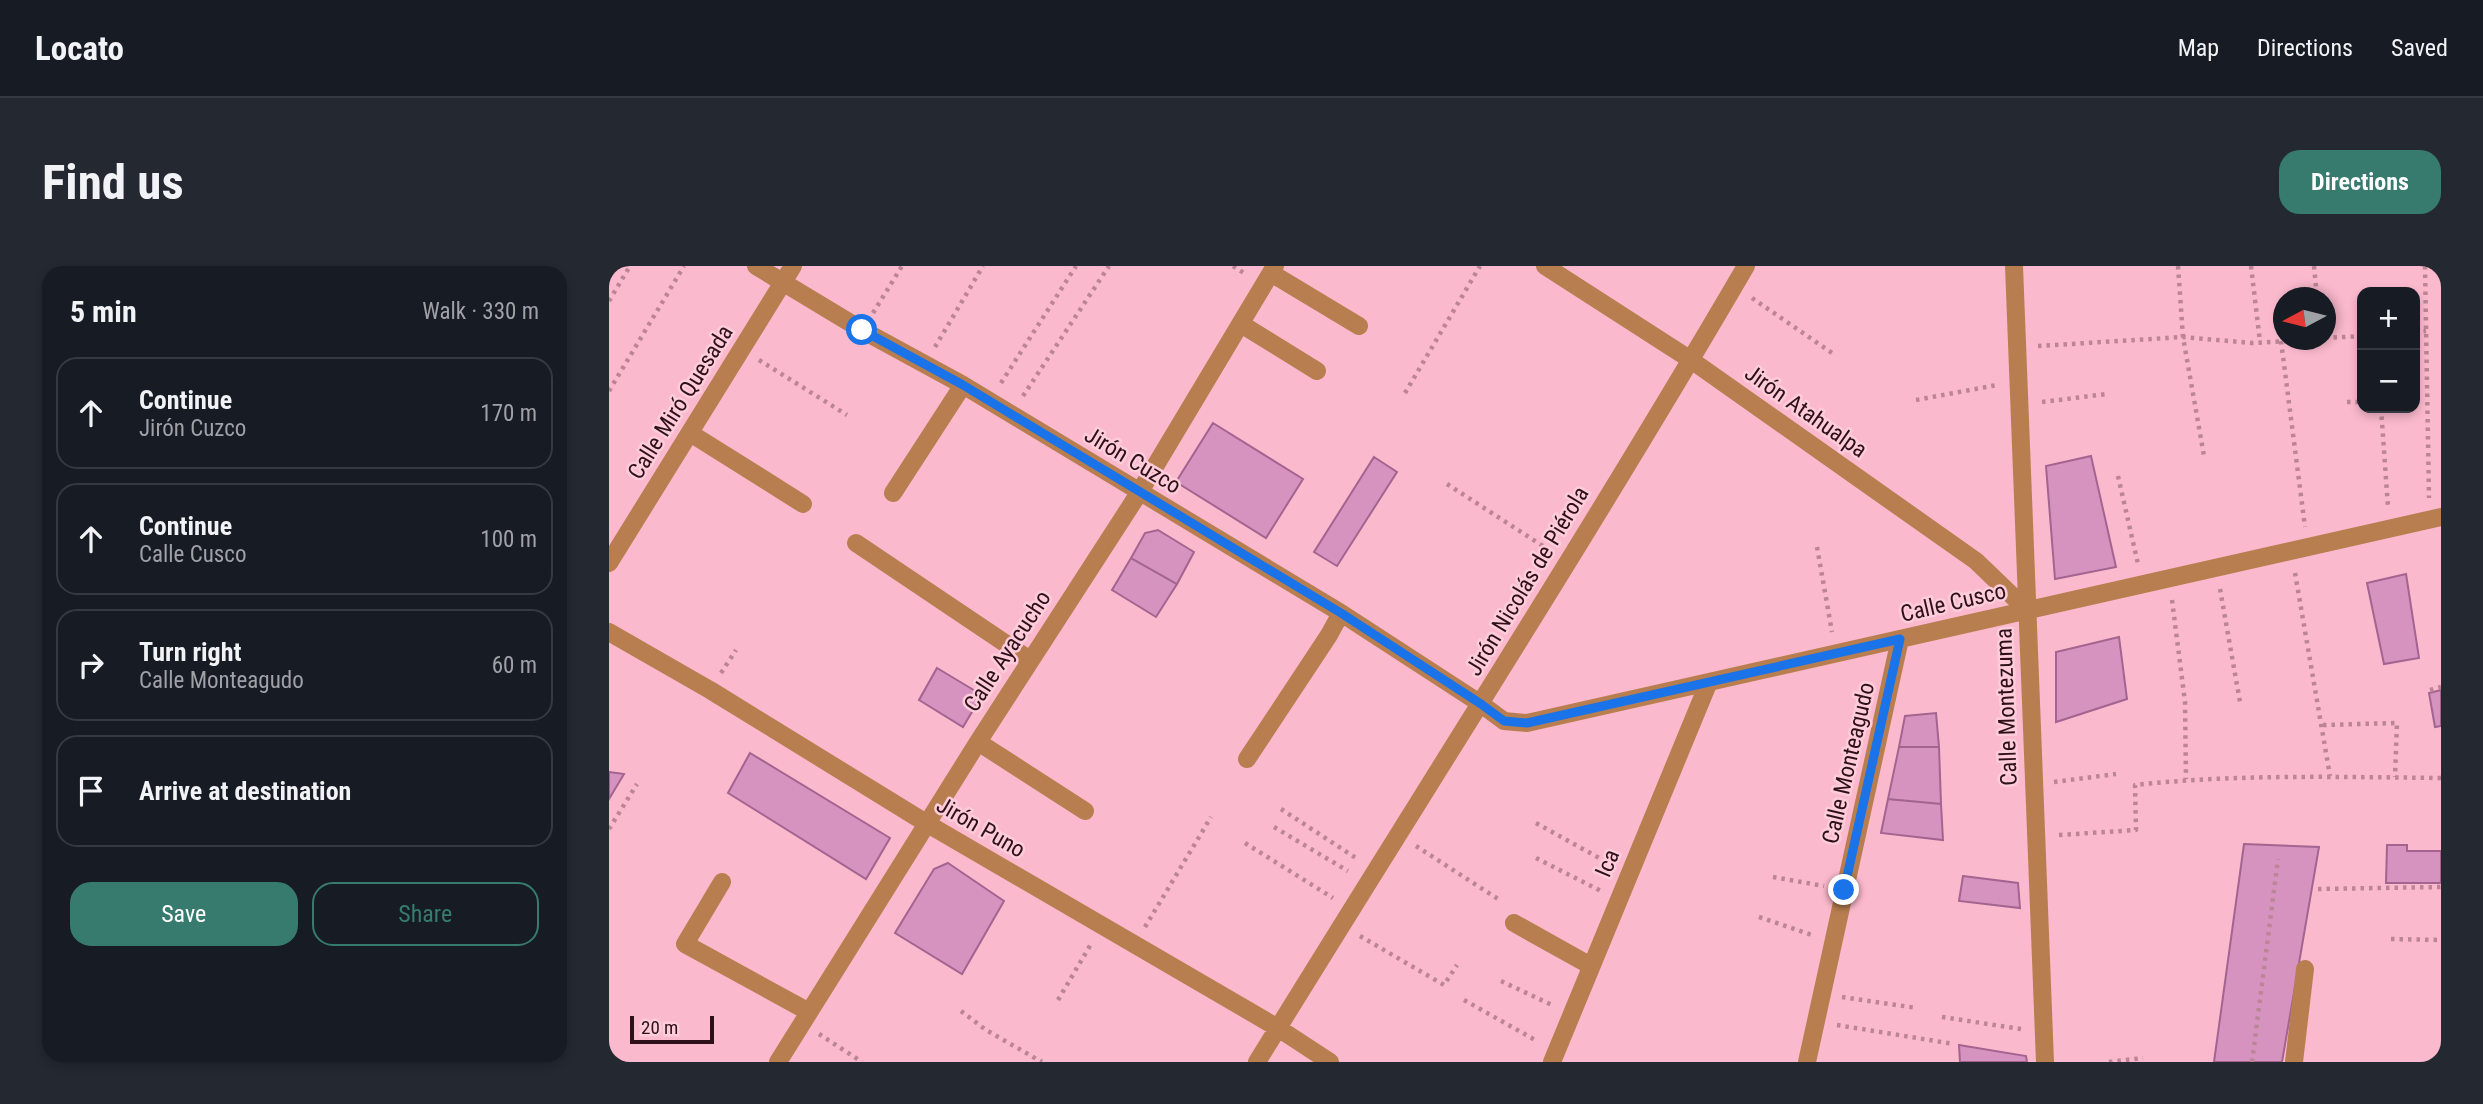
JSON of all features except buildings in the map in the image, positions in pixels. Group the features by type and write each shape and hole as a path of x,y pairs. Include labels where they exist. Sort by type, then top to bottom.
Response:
{"street":[{"name":"Jirón Cuzco","path":"756,266 862,330 963,385 1341,613 1481,704"},
{"name":"Calle Miró Quesada","path":"609,563 793,266"},
{"name":"Jirón Atahualpa","path":"1545,266 1691,360 1976,561 2027,610"},
{"name":"Jirón Nicolás de Piérola","path":"1257,1062 1481,704 1746,266"},
{"name":"Calle Montezuma","path":"2014,266 2045,1062"},
{"name":"Calle Ayacucho","path":"778,1062 926,823 1139,493 1273,270"},
{"path":"1273,270 1359,326"},
{"path":"1241,324 1317,371"},
{"path":"893,493 963,385"},
{"path":"689,433 803,505"},
{"name":"Calle Cusco","path":"1481,704 1504,721 1527,723 2435,518"},
{"path":"856,543 1030,660"},
{"path":"1247,759 1341,613"},
{"name":"Jirón Puno","path":"609,632 710,690 926,823 1278,1028 1330,1062"},
{"name":"Calle Monteagudo","path":"1807,1062 1900,639"},
{"name":"Ica","path":"1554,1057 1708,684"},
{"path":"978,742 1085,811"},
{"path":"722,881 685,944 806,1017"},
{"path":"1514,923 1591,966"},
{"path":"2294,1062 2305,969"}],"path":[{"path":"609,301 630,266"},
{"path":"609,391 684,266"},
{"path":"862,330 902,266"},
{"path":"925,363 983,266"},
{"path":"989,401 1076,266"},
{"path":"1011,415 1109,266"},
{"path":"1405,393 1480,266"},
{"path":"2178,266 2183,337 2204,456"},
{"path":"2251,266 2260,342"},
{"path":"2314,266 2316,287"},
{"path":"2425,266 2435,518"},
{"path":"1734,286 1835,355"},
{"path":"2420,332 2426,331"},
{"path":"2336,337 2357,336"},
{"path":"2017,347 2183,337 2273,341"},
{"path":"742,350 848,415"},
{"path":"2282,350 2299,549 2330,776"},
{"path":"1916,400 2018,381"},
{"path":"2019,405 2107,394"},
{"path":"2347,402 2357,402"},
{"path":"2381,413 2389,529"},
{"path":"2118,476 2143,584"},
{"path":"1447,484 1567,561"},
{"path":"1817,547 1836,654"},
{"path":"2216,568 2240,702"},
{"path":"2169,578 2185,702 2186,779"},
{"path":"2430,690 2441,687"},
{"path":"2323,725 2397,723 2395,778"},
{"path":"2033,784 2116,774"},
{"path":"2036,836 2136,830 2135,785 2186,779 2330,776 2441,778"},
{"path":"609,829 637,784"},
{"path":"1281,809 1372,877"},
{"path":"1135,944 1211,817"},
{"path":"1536,823 1630,874"},
{"path":"1274,827 1372,877"},
{"path":"1398,835 1498,899"},
{"path":"1245,843 1346,918 1444,985 1457,965"},
{"path":"1536,858 1619,900"},
{"path":"2252,1062 2278,859"},
{"path":"1773,877 1844,890"},
{"path":"2318,889 2441,887"},
{"path":"1759,917 1833,942"},
{"path":"1058,1000 1102,925"},
{"path":"2391,939 2441,940"},
{"path":"1501,981 1571,1014"},
{"path":"1822,994 1917,1008"},
{"path":"1464,1000 1554,1057"},
{"path":"961,1011 986,1030 1042,1062"},
{"path":"806,1017 862,1062"},
{"path":"1942,1017 2043,1032"},
{"path":"1816,1021 1954,1044"},
{"path":"2109,1062 2143,1058"}],"route":[{"path":"862,330 963,385 1341,613 1504,721 1527,723 1900,639 1844,890"}]}
